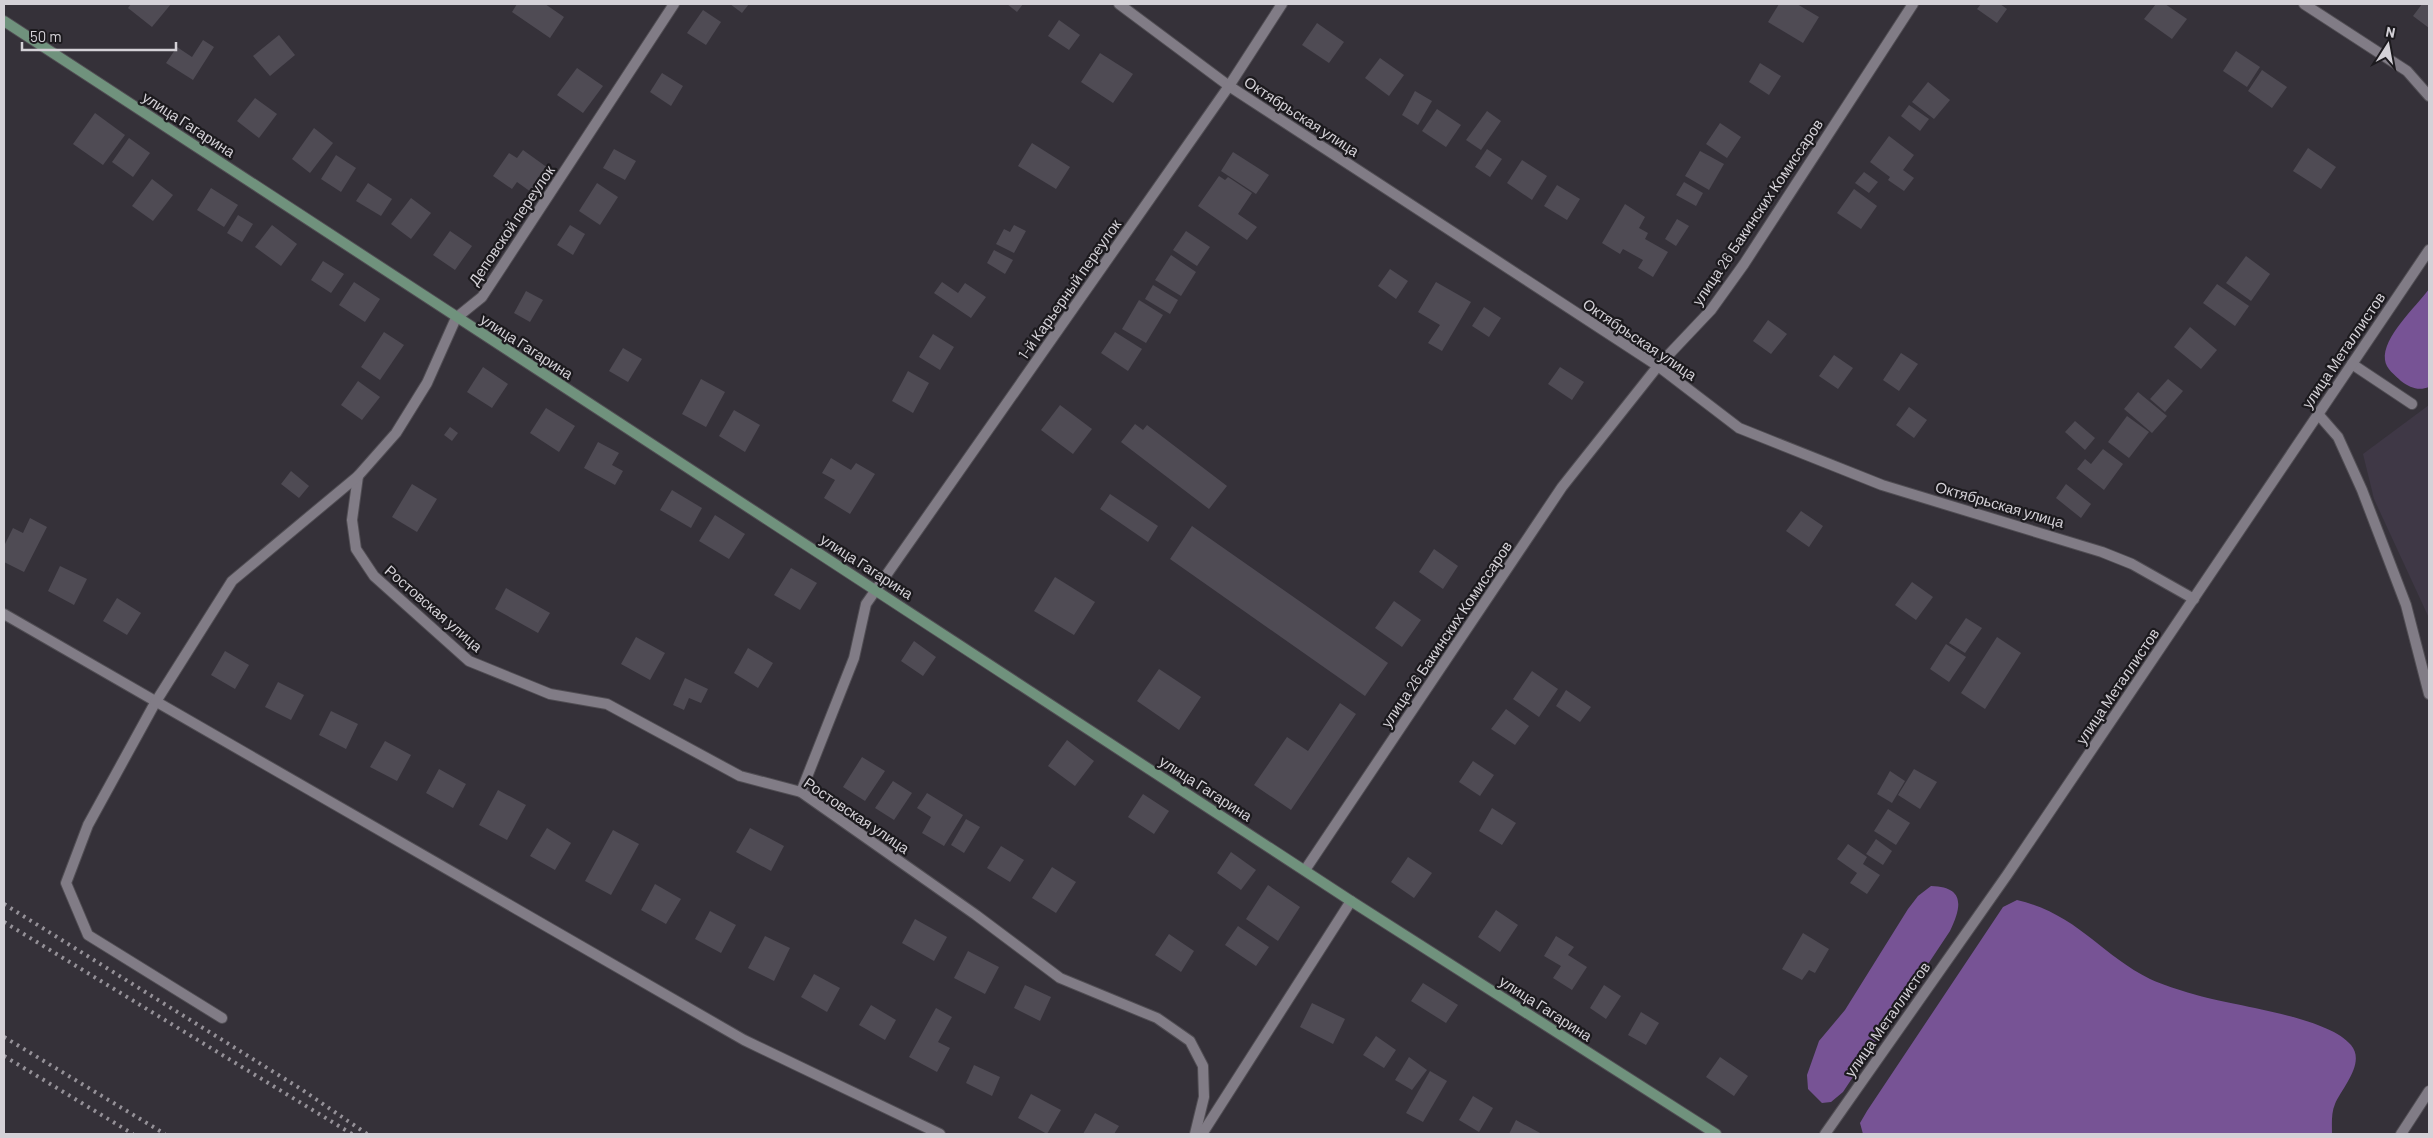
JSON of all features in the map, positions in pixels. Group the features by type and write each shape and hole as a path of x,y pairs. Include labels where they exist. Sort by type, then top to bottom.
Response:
{"main road":[{"name":"улица Гагарина","path":"4,21 1351,901 1716,1134"}],"street":[{"name":"Деповской переулок","path":"222,1018 88,936 66,883 88,825 155,703 232,581 358,476 396,433 427,383 456,318 482,297 674,4"},
{"name":"Октябрьская улица","path":"1120,4 1229,86 1658,366 1739,428 1882,485 2102,552 2132,564 2194,600"},
{"name":"1-й Карьерный переулок","path":"801,792 854,658 866,604 1229,86 1282,4"},
{"name":"улица 26 Бакинских Комиссаров","path":"1305,870 1562,488 1599,438 1658,366 1711,310 1744,264 1913,4"},
{"path":"2304,4 2407,71 2429,96"},
{"name":"улица Металлистов","path":"1824,1134 2007,875 2429,250"},
{"path":"2352,364 2412,404"},
{"path":"2318,414 2338,437 2362,490 2406,605 2429,694"},
{"name":"Ростовская улица","path":"358,476 352,520 356,549 374,576 469,661 550,694 606,704 740,776 801,792 976,915 1060,978 1157,1018 1190,1041 1203,1066 1204,1097 1195,1134"},
{"path":"4,614 155,703 744,1040 940,1134"},
{"path":"1202,1134 1351,901"},
{"path":"2401,1134 2429,1091"}],"shaded area":[{"path":"2429,289 2429,387 2418,389 2404,383 2391,372 2385,360 2385,351 2394,332"},
{"path":"2429,405 2429,618 2374,499 2363,454"},
{"path":"1931,886 1950,890 1958,900 1957,914 1950,931 1843,1092 1831,1102 1822,1103 1808,1089 1807,1075 1819,1041 1845,1010 1908,909 1918,896"},
{"path":"2017,900 2038,906 2056,915 2087,935 2132,969 2150,979 2210,998 2301,1019 2322,1026 2339,1035 2351,1045 2355,1052 2356,1060 2351,1075 2334,1108 2332,1134 1863,1134 1860,1123 1867,1111 2003,907"}],"building":[{"path":"131,4 171,4 152,27 128,8"},
{"path":"517,4 545,4 564,17 550,38 512,12"},
{"path":"730,4 749,4 742,13"},
{"path":"1007,4 1023,4 1017,12"},
{"path":"1779,4 1797,4 1819,17 1803,43 1768,22"},
{"path":"1981,4 2000,4 2007,9 1997,23 1977,9"},
{"path":"2156,4 2165,4 2187,19 2172,39 2144,19"},
{"path":"2422,4 2429,4 2429,28 2413,16"},
{"path":"703,10 721,22 706,45 687,33"},
{"path":"1059,20 1080,35 1069,50 1048,36"},
{"path":"1317,23 1344,42 1329,63 1302,45"},
{"path":"279,35 295,55 270,76 253,56"},
{"path":"203,40 214,47 193,80 166,63 177,47 192,57"},
{"path":"2236,51 2260,67 2247,87 2223,71"},
{"path":"1100,53 1133,74 1113,103 1081,82"},
{"path":"1380,58 1404,75 1389,96 1365,78"},
{"path":"1760,63 1781,76 1769,95 1749,82"},
{"path":"577,68 603,86 583,113 557,95"},
{"path":"2262,70 2287,87 2272,108 2248,91"},
{"path":"662,73 683,86 671,106 650,92"},
{"path":"1928,82 1950,100 1934,119 1912,102"},
{"path":"1415,91 1432,101 1418,125 1402,115"},
{"path":"255,98 277,114 259,138 237,121"},
{"path":"1909,105 1929,119 1920,131 1901,116"},
{"path":"1437,109 1461,125 1446,147 1422,131"},
{"path":"1487,111 1501,121 1481,150 1466,140"},
{"path":"95,113 125,135 103,165 73,144"},
{"path":"1720,123 1741,137 1727,158 1706,144"},
{"path":"314,128 333,143 310,173 292,159"},
{"path":"1889,136 1914,155 1903,170 1914,178 1904,191 1888,180 1890,177 1870,162"},
{"path":"129,138 150,153 133,177 112,162"},
{"path":"1032,143 1070,167 1056,189 1018,166"},
{"path":"2308,148 2336,167 2321,189 2293,171"},
{"path":"614,149 636,161 625,180 603,168"},
{"path":"1487,149 1502,159 1490,177 1475,167"},
{"path":"523,150 548,168 531,192 517,182 512,189 493,176 509,153 517,158"},
{"path":"1700,151 1724,164 1709,190 1685,176"},
{"path":"1233,152 1269,175 1256,194 1221,171"},
{"path":"336,155 356,168 341,192 321,179"},
{"path":"1522,160 1547,176 1532,200 1507,183"},
{"path":"1864,172 1878,182 1869,193 1855,183"},
{"path":"1219,176 1225,180 1228,177 1252,193 1238,214 1257,227 1247,240 1198,206"},
{"path":"152,179 173,195 153,221 132,206"},
{"path":"1684,182 1703,193 1696,206 1676,195"},
{"path":"368,183 392,199 381,216 356,201"},
{"path":"597,183 618,197 600,225 579,211"},
{"path":"1557,185 1580,199 1567,220 1544,206"},
{"path":"211,188 238,205 224,227 197,210"},
{"path":"1854,189 1877,206 1861,229 1837,213"},
{"path":"411,198 431,213 411,239 391,224"},
{"path":"1625,204 1645,217 1639,228 1648,233 1645,239 1668,252 1653,277 1638,268 1643,260 1623,249 1620,254 1602,243"},
{"path":"238,215 253,224 242,242 227,233"},
{"path":"1677,219 1689,226 1676,246 1665,239"},
{"path":"272,225 297,244 281,266 255,247"},
{"path":"570,225 585,234 573,255 557,245"},
{"path":"1014,225 1026,231 1014,253 996,244 1004,229 1010,232"},
{"path":"450,231 472,246 455,270 433,255"},
{"path":"1186,231 1210,247 1197,266 1173,250"},
{"path":"994,250 1013,260 1005,274 987,263"},
{"path":"1171,255 1196,272 1181,296 1155,280"},
{"path":"2246,256 2270,274 2251,301 2226,283"},
{"path":"323,261 344,274 331,293 311,280"},
{"path":"1390,269 1408,281 1396,299 1378,286"},
{"path":"354,282 380,299 365,322 339,305"},
{"path":"942,282 958,293 965,283 986,297 971,318 934,293"},
{"path":"1436,282 1471,302 1442,351 1428,343 1440,325 1418,312"},
{"path":"2217,284 2249,306 2235,326 2203,303"},
{"path":"1153,285 1178,300 1170,314 1145,299"},
{"path":"526,291 543,300 530,322 514,313"},
{"path":"1139,300 1163,315 1146,343 1122,329"},
{"path":"1484,307 1501,318 1489,337 1472,326"},
{"path":"1768,320 1787,334 1771,354 1753,341"},
{"path":"2190,327 2217,350 2201,369 2174,347"},
{"path":"384,332 404,345 380,380 361,367"},
{"path":"1115,332 1142,349 1128,371 1101,353"},
{"path":"933,334 954,347 940,370 919,357"},
{"path":"623,348 642,359 628,382 609,371"},
{"path":"1901,353 1918,364 1899,391 1883,380"},
{"path":"1834,355 1853,368 1838,389 1819,376"},
{"path":"483,367 508,384 492,408 467,392"},
{"path":"1560,367 1584,382 1572,400 1548,384"},
{"path":"908,371 929,383 913,413 892,401"},
{"path":"701,379 725,392 706,427 682,414"},
{"path":"2168,379 2183,391 2165,412 2150,399"},
{"path":"358,381 380,397 362,420 341,405"},
{"path":"2138,392 2167,416 2152,433 2124,409"},
{"path":"1060,405 1092,429 1073,454 1041,430"},
{"path":"1909,407 1927,420 1914,438 1896,425"},
{"path":"546,408 575,426 559,452 530,433"},
{"path":"734,410 760,425 745,452 719,436"},
{"path":"2127,416 2149,432 2129,458 2108,442"},
{"path":"2075,421 2095,438 2085,450 2065,432"},
{"path":"1135,424 1143,430 1147,425 1227,486 1209,509 1121,442"},
{"path":"450,427 458,433 452,441 444,435"},
{"path":"598,442 619,453 612,465 623,471 615,485 584,468"},
{"path":"2103,449 2123,464 2104,490 2077,469 2085,459 2091,464"},
{"path":"831,458 851,470 856,463 875,474 850,514 824,498 835,480 822,473"},
{"path":"291,471 309,486 299,498 281,484"},
{"path":"412,484 437,499 417,532 392,517"},
{"path":"2066,484 2091,504 2081,518 2056,498"},
{"path":"672,490 702,508 691,528 660,510"},
{"path":"1110,494 1158,526 1148,542 1100,509"},
{"path":"1801,511 1823,526 1809,547 1786,531"},
{"path":"715,515 745,534 729,559 699,541"},
{"path":"30,518 47,527 24,572 4,562 4,546 13,528 23,533"},
{"path":"1192,526 1388,663 1365,696 1170,559"},
{"path":"1434,549 1458,566 1443,589 1419,572"},
{"path":"60,566 87,579 74,605 48,591"},
{"path":"791,568 817,583 800,610 774,595"},
{"path":"1055,577 1095,602 1074,635 1034,611"},
{"path":"1912,582 1933,597 1916,620 1895,605"},
{"path":"506,588 550,613 538,633 495,609"},
{"path":"117,598 141,613 127,635 103,621"},
{"path":"1394,601 1421,620 1402,647 1375,628"},
{"path":"1966,618 1982,628 1965,653 1949,643"},
{"path":"636,637 665,653 650,680 621,664"},
{"path":"1997,637 2021,653 1985,709 1961,693"},
{"path":"914,641 936,657 923,676 901,661"},
{"path":"1946,644 1966,657 1949,682 1930,669"},
{"path":"748,648 773,663 758,688 734,673"},
{"path":"225,651 249,665 235,689 211,675"},
{"path":"1159,669 1201,697 1179,730 1137,701"},
{"path":"1532,671 1558,689 1539,717 1513,699"},
{"path":"685,678 708,689 701,703 689,698 684,710 673,705"},
{"path":"278,682 304,695 291,720 265,707"},
{"path":"1566,690 1591,707 1580,722 1556,706"},
{"path":"1340,703 1356,714 1291,810 1254,785 1287,737 1308,751"},
{"path":"1506,709 1529,726 1515,745 1491,729"},
{"path":"331,711 358,724 346,749 319,735"},
{"path":"1067,740 1094,761 1075,786 1048,766"},
{"path":"385,741 411,755 397,781 370,767"},
{"path":"862,757 885,771 865,801 843,787"},
{"path":"1473,761 1494,775 1480,796 1459,782"},
{"path":"439,769 466,784 453,808 426,793"},
{"path":"1914,769 1937,782 1920,809 1898,795"},
{"path":"1890,771 1905,781 1892,803 1877,794"},
{"path":"893,781 912,793 894,820 875,808"},
{"path":"498,790 526,805 507,840 479,825"},
{"path":"927,793 963,815 944,846 922,833 931,817 917,808"},
{"path":"1143,794 1169,811 1154,834 1128,817"},
{"path":"1492,808 1516,823 1502,845 1479,831"},
{"path":"1888,809 1910,823 1896,845 1874,831"},
{"path":"966,819 980,827 964,853 951,845"},
{"path":"547,828 571,843 555,870 530,856"},
{"path":"750,828 784,846 771,871 736,852"},
{"path":"613,830 639,844 611,895 585,881"},
{"path":"1876,839 1892,851 1883,865 1866,854"},
{"path":"1848,844 1867,857 1863,864 1880,875 1867,894 1850,883 1857,873 1837,859"},
{"path":"1001,846 1024,860 1010,882 987,868"},
{"path":"1231,852 1256,870 1241,890 1217,873"},
{"path":"1408,857 1432,873 1414,898 1391,882"},
{"path":"1052,867 1076,882 1056,913 1032,898"},
{"path":"655,884 681,899 666,924 641,910"},
{"path":"1268,885 1300,907 1278,941 1246,919"},
{"path":"1496,910 1518,925 1500,952 1478,937"},
{"path":"710,911 736,925 721,953 695,939"},
{"path":"915,919 947,937 934,961 902,943"},
{"path":"1238,926 1269,947 1256,966 1225,945"},
{"path":"1803,933 1829,949 1815,973 1809,970 1802,980 1782,969"},
{"path":"1169,934 1194,951 1181,972 1155,955"},
{"path":"765,936 790,948 774,981 748,968"},
{"path":"1556,936 1574,947 1568,955 1587,967 1572,990 1553,978 1561,966 1544,956"},
{"path":"968,951 999,967 985,994 954,978"},
{"path":"814,974 840,988 827,1012 801,997"},
{"path":"1423,983 1458,1005 1446,1023 1411,1001"},
{"path":"1025,985 1051,997 1040,1021 1014,1008"},
{"path":"1604,985 1621,996 1606,1019 1590,1008"},
{"path":"1312,1003 1345,1019 1333,1044 1300,1027"},
{"path":"871,1005 896,1020 885,1040 859,1025"},
{"path":"936,1008 952,1017 938,1042 950,1048 937,1072 909,1057"},
{"path":"1641,1012 1659,1023 1646,1045 1628,1035"},
{"path":"1376,1036 1396,1050 1384,1068 1363,1055"},
{"path":"1409,1057 1427,1070 1412,1090 1395,1080"},
{"path":"1720,1057 1748,1076 1734,1096 1706,1077"},
{"path":"974,1065 1000,1077 992,1096 966,1083"},
{"path":"1430,1071 1447,1081 1423,1122 1406,1113"},
{"path":"1031,1094 1061,1110 1047,1134 1018,1118"},
{"path":"1473,1096 1493,1108 1479,1132 1459,1120"},
{"path":"1095,1113 1119,1126 1114,1134 1083,1134"},
{"path":"1516,1120 1542,1134 1509,1134"}],"railway":[{"path":"4,904 301,1089 367,1134"},
{"path":"4,922 352,1134"},
{"path":"4,1037 165,1134"},
{"path":"4,1056 133,1134"}]}
